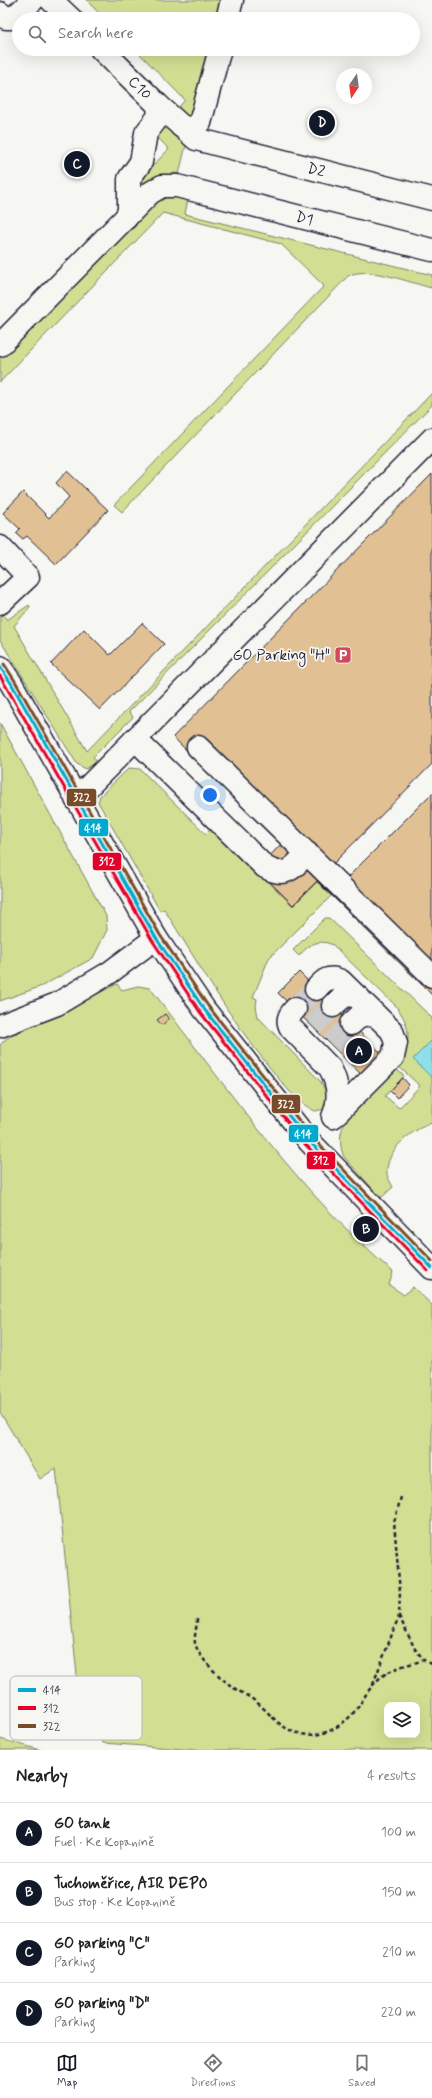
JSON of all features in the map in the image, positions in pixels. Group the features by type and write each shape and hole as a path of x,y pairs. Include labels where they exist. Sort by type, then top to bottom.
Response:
{"street":[{"path":"21,12 33,0"},
{"path":"51,0 63,12"},
{"path":"229,12 232,0"},
{"path":"2,15 10,19 12,18"},
{"name":"C10","path":"108,56 192,137 201,141"},
{"path":"181,126 191,129 200,123 218,56"},
{"path":"0,345 126,218 128,210 129,179 141,162 146,132 159,116 158,105"},
{"name":"D2","path":"201,141 432,199"},
{"name":"D1","path":"126,218 150,192 162,186 177,186 432,250"},
{"path":"76,799 432,439"},
{"path":"0,548 28,577 0,603"},
{"path":"0,666 156,938 204,1009 309,1141 432,1268"},
{"path":"135,739 265,867 271,871 278,873 290,870 307,853"},
{"path":"198,747 432,976"},
{"path":"0,1026 57,1004 109,973 156,938"},
{"path":"309,1141 393,1057 396,1043 392,1031 341,981 333,978 326,978 316,988"},
{"path":"333,1006 344,996 351,995 359,998"},
{"path":"295,1009 289,1016 289,1026 311,1036 329,1054 339,1097 333,1118"},
{"path":"351,1024 362,1014 376,1016"}],"path":[{"path":"198,1619 195,1643 200,1655 233,1687 250,1697 274,1720 292,1731 308,1737 326,1733 343,1724 356,1709 373,1684 399,1616 400,1592 394,1522 401,1497"},
{"path":"399,1616 415,1649 424,1660 432,1665"},
{"path":"373,1684 386,1673 424,1660"}],"green space":[{"path":"86,0 222,0 219,12 98,12"},
{"path":"142,56 208,56 190,119 177,109 185,100"},
{"path":"163,123 186,145 179,174 175,173 140,184 139,180 169,149 153,133"},
{"path":"176,195 188,199 185,214 432,275 432,288 377,274 356,273 348,276 122,512 114,505 324,286 281,244 163,213 0,382 0,358 156,200"},
{"path":"432,393 432,405 129,712 133,717 93,757 97,762 86,769 77,764 0,640 0,611 7,620 29,605 30,607 14,626 87,751"},
{"path":"0,723 106,916 107,930 93,958 42,986 0,1001"},
{"path":"129,768 140,769 206,834 213,827 293,906 317,882 331,896 269,958 253,997 257,999 256,1006 258,1017 321,1082 328,1096 324,1109 315,1111 308,1107 296,1098 281,1081 256,1050 228,1011 164,909 160,911 98,802 100,796"},
{"path":"325,918 329,918 432,1018 432,1040 413,1059 432,1078 432,1123 408,1136 395,1149 387,1166 387,1175 393,1187 381,1198 344,1157 341,1143 342,1131 346,1119 363,1096 394,1067 404,1076 385,1096 399,1108 420,1086 396,1064 405,1049 408,1035 405,1021 396,1006 333,945 323,942 314,944 299,956 293,950"},
{"path":"117,984 122,990 138,986 150,988 264,1137 326,1208 393,1272 389,1285 404,1295 413,1287 432,1305 432,1750 197,1750 103,1743 101,1740 142,1740 142,1676 77,1676 56,1468 40,1479 0,1412 0,1045 7,1038"},
{"path":"0,1739 41,1750 0,1750"}],"water":[{"path":"432,1040 432,1078 413,1059"}],"building":[{"path":"67,471 108,510 56,564 27,536 23,539 16,533 20,529 3,513 23,492 49,518 69,497 56,483"},
{"name":"GO Parking \"H\"","path":"432,474 432,764 334,863 348,877 432,793 432,995 317,881 293,905 173,786 267,859 281,844 173,737"},
{"path":"142,623 164,644 100,710 51,664 84,629 110,655"},
{"path":"299,972 388,1060 367,1080 278,993"},
{"path":"165,1014 169,1019 162,1025 157,1020"},
{"path":"403,1078 409,1085 397,1098 390,1091"}],"tunnel":[{"path":"295,1009 316,989"},
{"path":"313,1026 333,1006"},
{"path":"331,1044 351,1024"}],"transit line":[{"name":"322","path":"4,664 160,935 208,1006 313,1138 432,1261"},
{"name":"414","path":"0,667 11,683 156,938 204,1009 309,1141 432,1268"},
{"name":"312","path":"0,676 152,940 200,1012 305,1144 428,1271"}],"place":[{"name":"GO parking \"D\"","path":"322,123"},
{"name":"GO parking \"C\"","path":"77,164"},
{"name":"GO Parking \"H\"","path":"343,655"},
{"name":"GO tank","path":"359,1051"},
{"name":"Tuchoměřice, AIR DEPO","path":"366,1229"}]}
